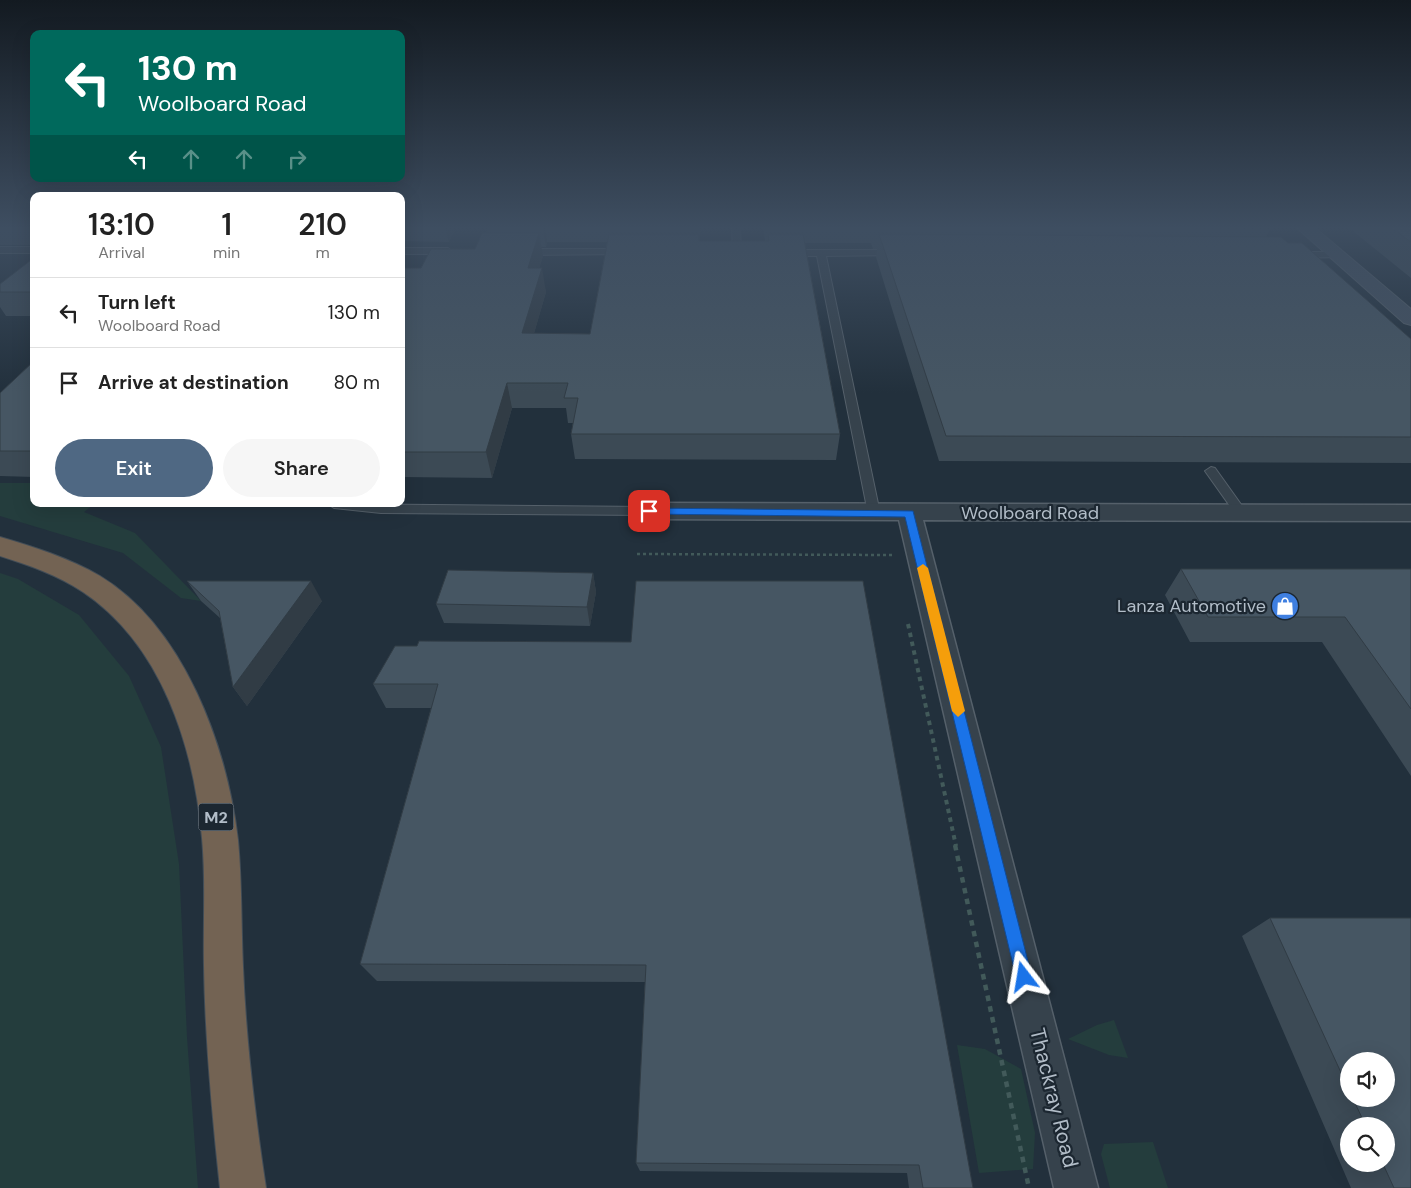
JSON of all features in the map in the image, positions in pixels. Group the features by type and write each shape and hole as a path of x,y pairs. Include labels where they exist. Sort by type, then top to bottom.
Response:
{"highway":[{"name":"M2","path":"0,546 54,564 103,591 140,625 175,679 202,744 220,837 224,983 230,1086 243,1188"}],"street":[{"path":"1368,282 1411,319"},
{"name":"Woolboard Road","path":"649,511 910,514 1411,513"},
{"name":"Thackray Road","path":"910,514 903,558 1076,1188"}],"lane":[{"path":"827,282 874,513"},
{"path":"1212,471 1241,513"},
{"path":"362,507 381,509 649,511"}],"path":[{"path":"637,554 903,558"},
{"path":"908,623 1030,1188"}],"green space":[{"path":"0,483 30,483 30,507 90,507 84,512 135,533 201,601 181,598 123,553 0,516"},
{"path":"0,573 18,579 79,615 129,676 161,747 179,864 187,1037 198,1188 0,1188"},
{"path":"1114,1020 1128,1058 1109,1055 1068,1039 1097,1025"},
{"path":"957,1045 985,1049 1021,1069 1035,1133 1033,1169 979,1173"},
{"path":"1153,1142 1168,1188 1110,1188 1101,1154 1104,1144"}],"building":[{"path":"30,282 30,292 0,292 0,284"},
{"path":"405,282 538,282 522,333 590,334 600,282 812,282 840,434 571,434 578,398 564,398 568,383 507,383 486,452 405,452"},
{"path":"895,282 1347,282 1411,339 1411,437 946,436"},
{"path":"30,365 30,451 0,451 0,393"},
{"path":"1181,569 1411,569 1411,709 1345,617 1208,617"},
{"path":"448,570 593,573 587,607 436,604"},
{"path":"187,581 311,581 233,687 219,611"},
{"path":"636,581 863,581 973,1188 923,1188 919,1165 636,1163 646,965 360,964 438,684 373,684 395,646 417,646 419,641 631,642"},
{"path":"1270,918 1411,918 1411,1188 1394,1188 1387,1172 1395,1172 1395,1117 1362,1117 1357,1107 1395,1107 1395,1052 1340,1052 1340,1070"}],"slow traffic":[{"path":"923,568 958,711"}],"place":[{"name":"Lanza Automotive","path":"1285,606"}],"route":[{"path":"649,511 910,514 1024,977"}]}
